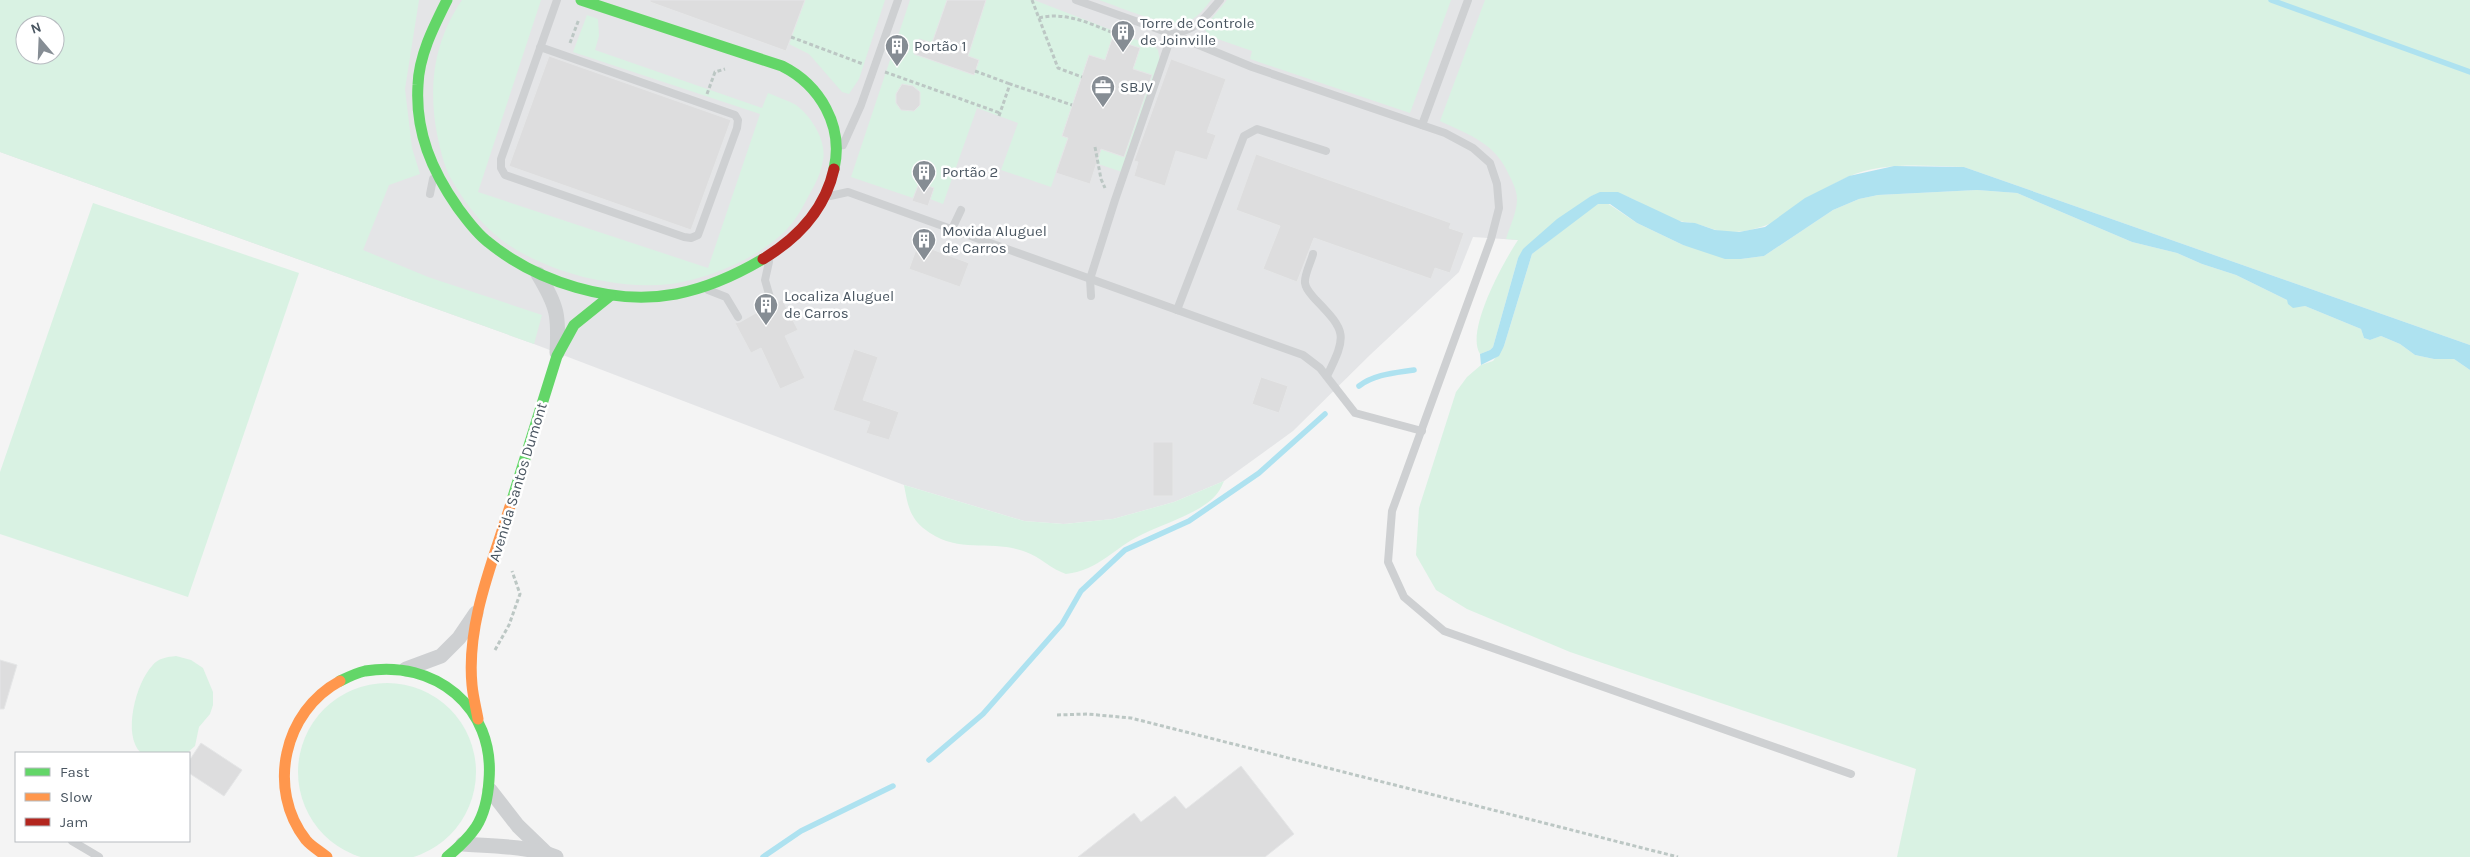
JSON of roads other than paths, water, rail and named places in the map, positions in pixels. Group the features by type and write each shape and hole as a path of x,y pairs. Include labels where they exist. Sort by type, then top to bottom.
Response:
{"street":[{"path":"447,0 434,23 420,69 418,93 424,143 432,169 469,223 486,240 510,258 538,274 610,296 656,295 702,288 773,254 794,238 828,196 842,182 836,158 837,142 830,116 817,94 805,80 782,66 583,1"},
{"name":"Avenida Santos Dumont","path":"538,274 554,300 558,325 557,356"},
{"name":"Avenida Santos Dumont","path":"478,718 472,685 472,656 479,608 557,356 574,324 610,296"},
{"name":"Avenida Santos Dumont","path":"406,669 441,656 459,638 479,608"},
{"path":"327,857 309,842 291,814 283,782 285,750 297,719 318,693 345,677 375,668 406,669 434,678 459,695 478,718 490,750 490,790 483,816 463,844 446,857"},
{"path":"490,790 518,826 551,855"},
{"path":"463,844 551,855"}],"lane":[{"path":"434,23 438,0"},
{"path":"540,47 727,110 735,115 738,120 702,229 698,235 691,238 684,237 505,175 501,168 501,159 540,47 557,0"},
{"path":"836,158 861,105 898,0"},
{"path":"1076,0 1172,34 1252,67 1422,125 1473,148 1490,163 1497,184 1499,208 1491,239 1392,510 1388,562 1404,597 1444,631 1851,774"},
{"path":"1172,34 1189,30 1201,22 1220,0"},
{"path":"1422,125 1468,0"},
{"path":"1091,296 1090,279 1172,34"},
{"path":"1177,310 1244,136 1257,129 1326,151"},
{"path":"430,194 433,183 432,169"},
{"path":"828,196 842,182 952,229 1303,355 1320,368 1355,413 1422,431"},
{"path":"952,229 961,210"},
{"path":"771,301 765,280 765,272 773,254"},
{"path":"1313,254 1305,282 1307,290 1335,320 1341,334 1341,347 1327,376"},
{"path":"702,288 726,297 738,317"},
{"path":"74,842 98,857"}],"water":[{"path":"1894,166 1964,167 2470,345 2470,370 2454,359 2434,359 2415,355 2400,344 2381,336 2370,340 2364,338 2361,329 2305,306 2293,308 2288,304 2287,300 2236,275 2202,264 2177,253 2132,242 2017,193 1977,190 1878,195 1859,199 1833,210 1764,256 1741,259 1725,259 1683,245 1637,223 1610,204 1598,204 1532,254 1504,346 1499,356 1481,365 1480,354 1493,347 1518,258 1523,249 1557,219 1591,196 1600,192 1618,192 1682,222 1695,223 1715,230 1739,232 1765,227 1805,198 1849,176"}],"waterway":[{"path":"2271,0 2470,72"},
{"path":"1359,386 1378,376 1414,370"},
{"path":"929,760 983,714 1062,624 1081,591 1125,550 1189,521 1259,473 1325,414"},
{"path":"763,857 801,831 893,786"}],"place":[{"name":"Torre de Controle de Joinville","path":"1123,53"},
{"name":"Portão 1","path":"897,67"},
{"name":"SBJV","path":"1103,108"},
{"name":"Portão 2","path":"924,193"},
{"name":"Movida Aluguel de Carros","path":"924,261"},
{"name":"Localiza Aluguel de Carros","path":"766,326"}]}
